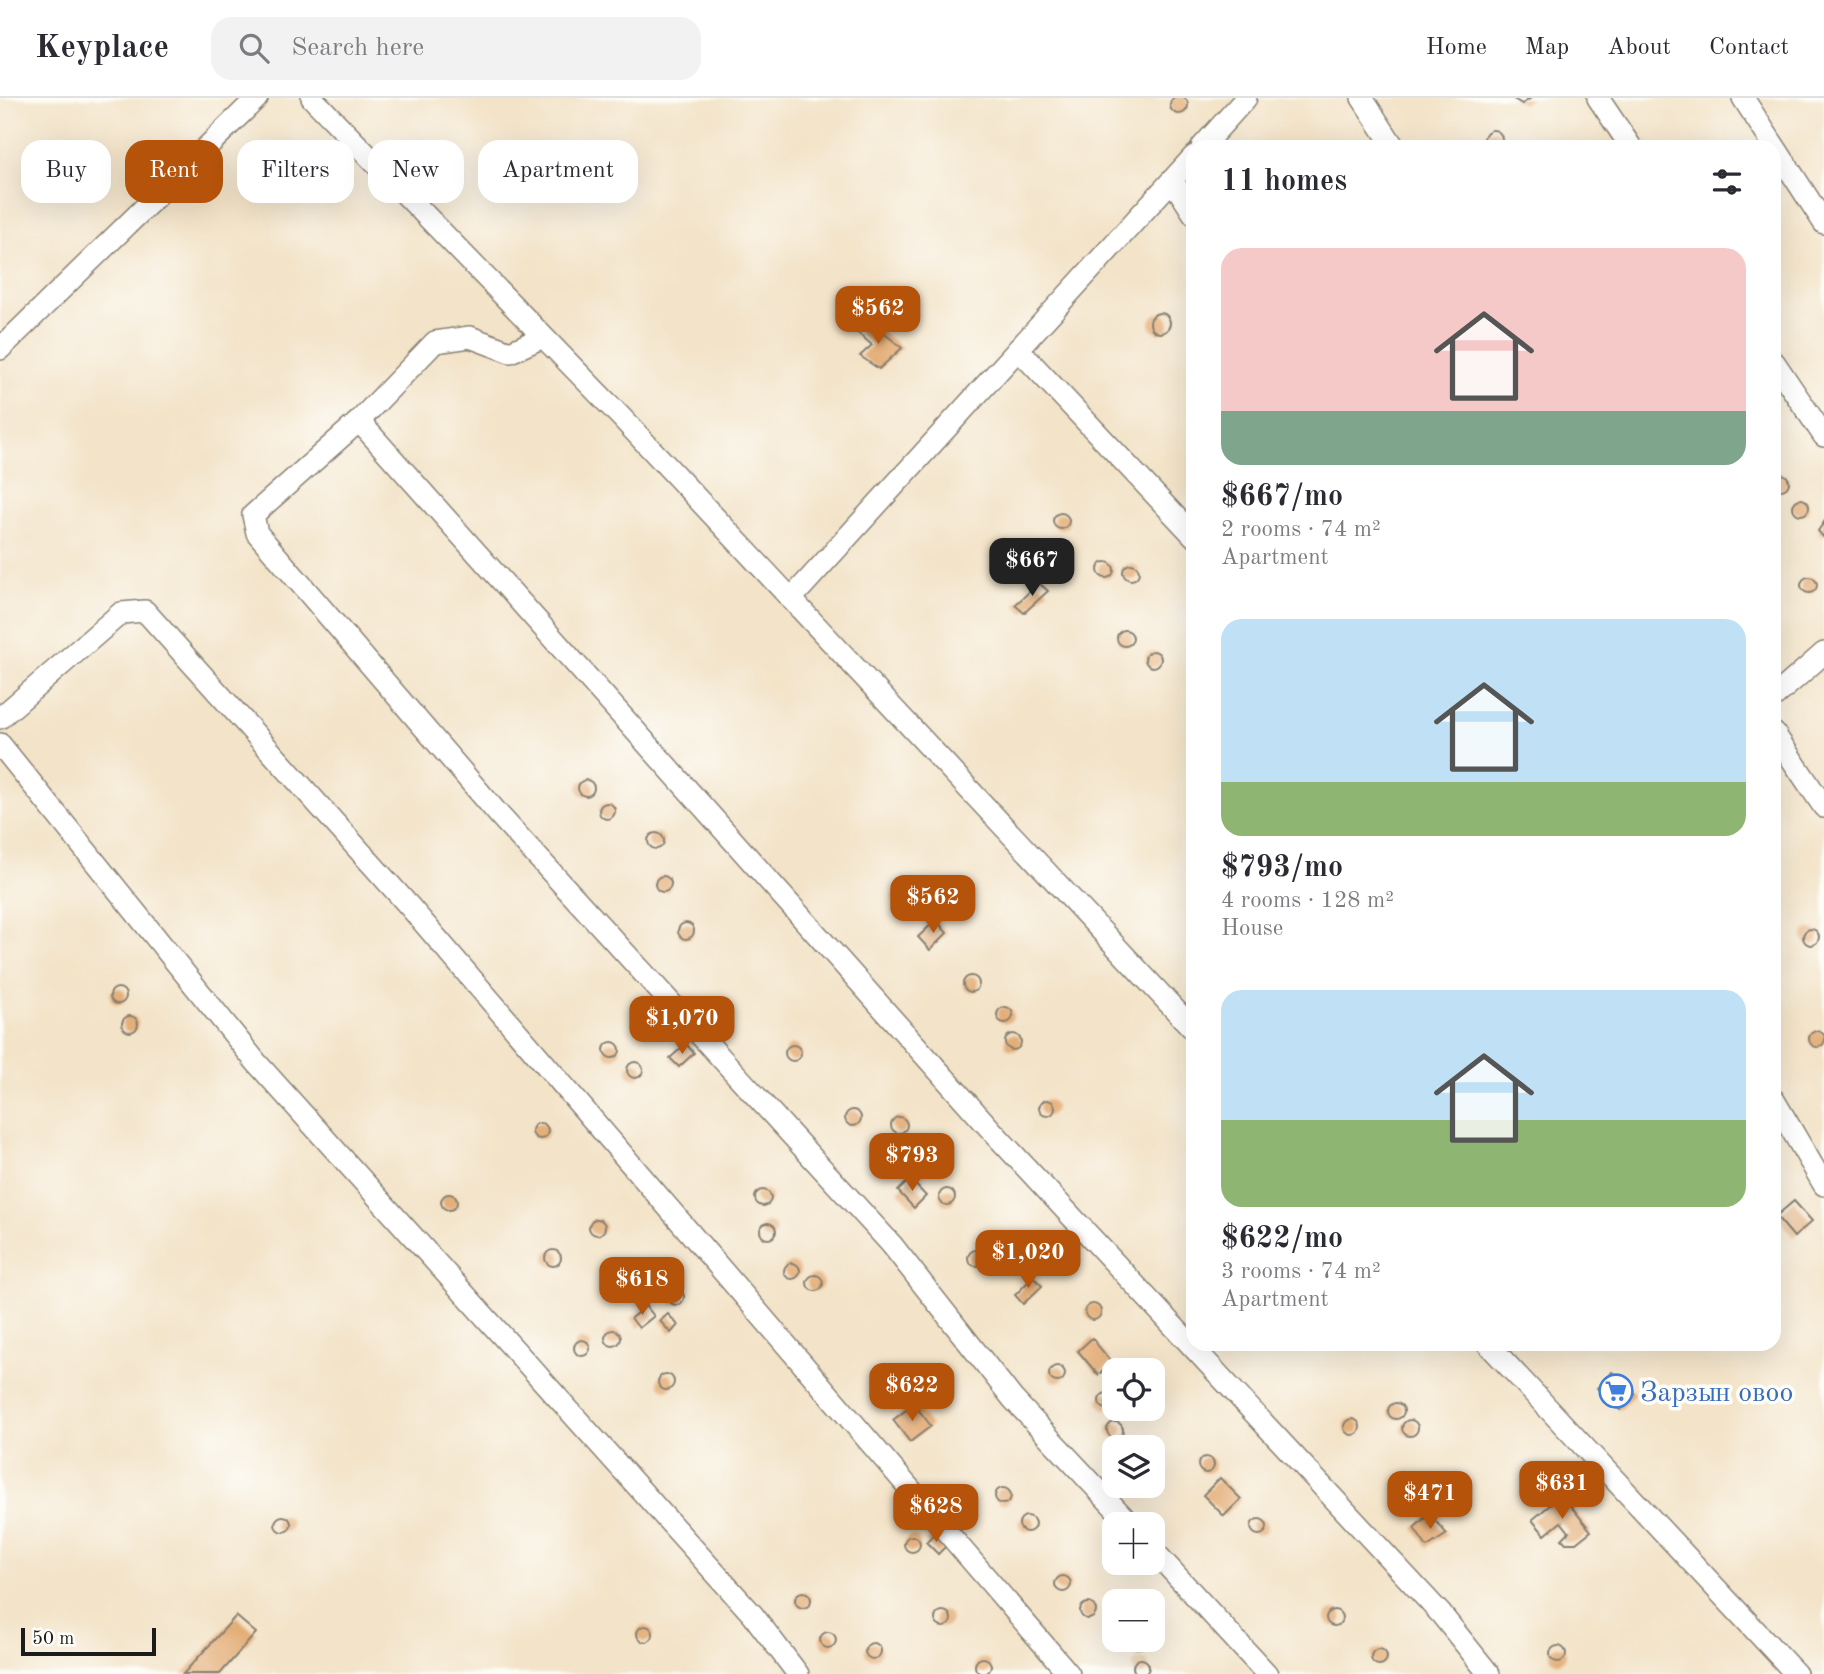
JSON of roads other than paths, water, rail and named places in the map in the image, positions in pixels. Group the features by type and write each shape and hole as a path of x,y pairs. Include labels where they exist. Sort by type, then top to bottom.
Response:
{"street":[{"path":"0,349 257,98"},
{"path":"312,98 791,599 1186,1021"},
{"path":"1208,140 1246,98"},
{"path":"1362,98 1389,140"},
{"path":"1598,98 1626,140"},
{"path":"1743,98 1770,140"},
{"path":"1781,157 1824,223"},
{"path":"791,599 1186,165"},
{"path":"1172,180 1186,202"},
{"path":"543,337 510,352 470,337 435,342 359,421 253,515 257,533 500,816 891,1245 1013,1399 1119,1512"},
{"path":"1018,349 1186,528"},
{"path":"1781,372 1824,436"},
{"path":"359,421 993,1132 1186,1340"},
{"path":"0,718 121,614 145,611 410,907 1069,1674"},
{"path":"1781,691 1824,653"},
{"path":"1781,743 1824,807"},
{"path":"0,744 256,1062 753,1615 798,1674"},
{"path":"1781,1112 1824,1185"},
{"path":"1196,1351 1440,1614 1489,1674"},
{"path":"1495,1351 1796,1674"},
{"path":"1165,1563 1267,1674"}],"place":[{"name":"Зарзын овоо","path":"1616,1391"}]}
